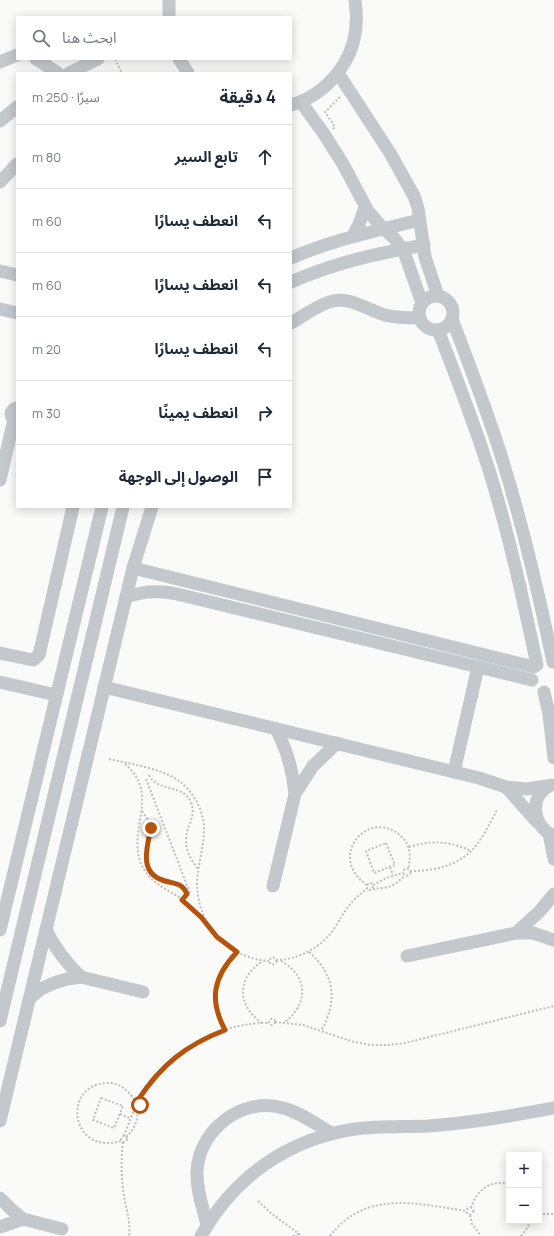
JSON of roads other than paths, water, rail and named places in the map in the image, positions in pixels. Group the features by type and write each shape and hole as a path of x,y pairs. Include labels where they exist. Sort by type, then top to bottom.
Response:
{"street":[{"path":"169,0 169,16"},
{"path":"355,0 356,25 351,50 338,73 328,84 315,94 296,104 324,134 343,164 365,207 373,218 403,249 422,303"},
{"path":"0,62 16,54"},
{"path":"38,60 56,72"},
{"path":"71,72 96,60"},
{"path":"338,73 390,154 414,196 418,208 427,263 438,296"},
{"path":"0,121 16,107"},
{"path":"0,182 16,165"},
{"path":"353,236 365,207"},
{"path":"292,258 306,251 353,236 419,220"},
{"path":"292,282 315,271 344,262 424,245"},
{"path":"0,271 16,275"},
{"path":"452,320 444,328 438,330 430,329 423,325 419,318 419,310 426,298 432,296 444,298 452,307 452,320 504,464 531,562 553,662 541,662 535,666 532,672 532,680 538,690 549,691 549,714 554,758"},
{"path":"292,323 318,307 330,302 343,300 356,302 384,315 401,318 419,318"},
{"path":"0,309 16,313"},
{"path":"438,330 456,376 489,471 516,567 535,666"},
{"path":"0,480 16,416"},
{"path":"0,653 33,660 39,655 73,508"},
{"path":"0,930 4,894 56,695 102,508"},
{"path":"0,1021 123,508"},
{"path":"0,1121 133,568 152,508"},
{"path":"96,528 117,533"},
{"path":"133,568 535,666"},
{"path":"126,597 138,593 164,591 532,680"},
{"path":"454,772 478,667"},
{"path":"0,682 56,695"},
{"path":"104,687 479,778 506,787 527,789 552,782"},
{"path":"273,886 295,794 294,777 290,760 276,729"},
{"path":"295,794 313,766 336,743"},
{"path":"552,782 540,793 536,801 535,810 536,818 548,832 554,859"},
{"path":"506,787 548,832"},
{"path":"516,933 540,911 554,894"},
{"path":"46,930 53,943 70,967 82,977"},
{"path":"407,956 516,933 533,933 554,940"},
{"path":"30,998 41,989 54,983 67,978 82,977 143,992"},
{"path":"204,1230 197,1171 201,1152 210,1134 224,1120 242,1110 261,1106 282,1107 300,1114 331,1133"},
{"path":"204,1230 226,1199 254,1172 273,1158 301,1143 331,1133 356,1129 428,1126 519,1115 554,1108"},
{"path":"0,1198 23,1219 62,1229"},
{"path":"0,1227 23,1219"}]}
